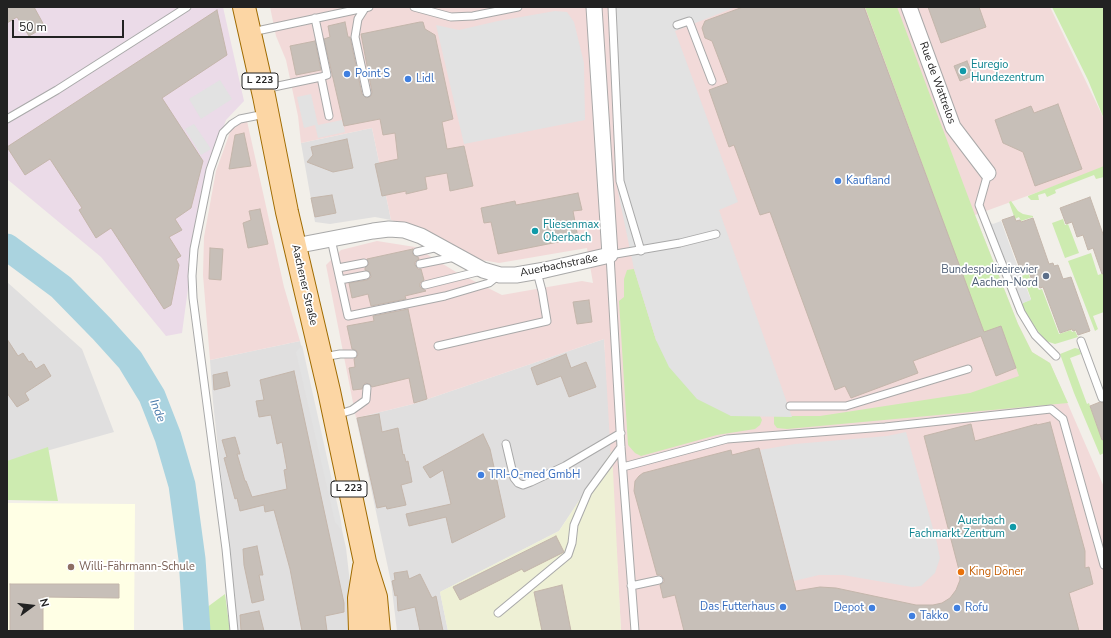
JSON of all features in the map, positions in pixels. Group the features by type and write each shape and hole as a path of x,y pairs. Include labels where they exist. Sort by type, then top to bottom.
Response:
{"main road":[{"name":"Aachener Straße","path":"244,7 365,562 376,597 379,631"},
{"name":"Aachener Straße","path":"360,631 359,598 365,562"}],"street":[{"name":"Auerbachstraße","path":"295,246 389,229 404,230 421,236 483,270 500,275 516,275 537,272 610,256 594,7"},
{"name":"Rue de Wattrelos","path":"909,7 953,127 988,173"}],"lane":[{"path":"7,119 57,90 187,7"},
{"path":"250,32 367,7"},
{"path":"367,7 358,19 355,37 367,93"},
{"path":"414,7 451,17 473,16 518,7"},
{"path":"612,7 620,181 641,251"},
{"path":"262,89 327,75 315,18"},
{"path":"678,25 689,21 712,81"},
{"path":"321,77 329,116"},
{"path":"234,631 226,549 193,298 192,276 194,249 208,178 223,133 232,124 240,119 267,113"},
{"path":"988,173 979,205 1021,312 1035,335 1056,356"},
{"path":"635,631 621,447 610,256 641,251 716,234"},
{"path":"331,239 348,316 446,296 489,283 500,275"},
{"path":"417,252 441,247"},
{"path":"420,264 457,256"},
{"path":"338,268 364,263"},
{"path":"424,285 483,270"},
{"path":"438,346 547,321 537,272"},
{"path":"340,280 366,275"},
{"path":"1081,341 1102,398"},
{"path":"321,357 340,354 353,354"},
{"path":"790,406 846,406 968,369"},
{"path":"334,415 352,410 366,400 367,388"},
{"path":"623,467 727,439 885,427 1051,409 1063,419 1104,565"},
{"path":"506,444 514,478 518,483 523,484 531,482 565,466 621,433"},
{"path":"498,613 568,556 572,543 574,525 588,492 621,447"},
{"path":"632,586 658,580"}],"shaded area":[{"path":"7,7 223,7 244,101 226,120 208,170 198,215 182,333 166,336 101,257 7,179"},
{"path":"270,7 1050,7 1104,119 1104,168 975,215 1018,324 1032,352 1050,363 1104,487 1104,631 621,631 604,339 413,404 356,418 326,265 341,250 377,241 415,247 456,272 502,295 582,281 593,283 587,248 499,263 482,260 425,230 391,220 372,128 301,143 298,116 286,60 276,36"},
{"path":"609,7 736,7 675,31 738,202 719,210 792,417 731,416 697,399 669,367 656,340 634,269 617,187"},
{"path":"555,11 567,12 574,22 584,63 585,120 464,144 436,25 459,30 498,21"},
{"path":"220,80 232,99 201,119 189,99"},
{"path":"311,94 318,125 342,120 345,132 318,138 315,125 304,128 297,97"},
{"path":"247,121 284,287 300,341 210,360 203,275 204,237 216,171 233,124"},
{"path":"194,124 211,149 201,155 185,129"},
{"path":"372,128 391,220 375,217 330,224 315,222 301,143"},
{"path":"1001,221 1031,300 1021,305 989,222 993,224"},
{"path":"7,282 82,349 114,432 7,462"},
{"path":"604,339 612,451 559,531 440,592 448,631 397,631 391,582 356,418 413,404"},
{"path":"300,341 346,548 351,592 350,631 238,631 213,402 210,360"},
{"path":"302,345 342,531 335,522 296,352"},
{"path":"906,432 937,543 940,558 935,573 921,586 912,587 843,575 819,575 794,581 760,450 795,444 887,436"},
{"path":"612,451 621,631 448,631 440,592 559,531"},
{"name":"Willi-Fährmann-Schule","path":"7,503 135,504 134,631 7,631"}],"green space":[{"path":"865,7 897,7 975,215 1018,324 1032,352 1050,363 1068,403 787,429 777,428 774,424 774,416 820,416 970,393 1019,376 1001,326 984,333"},
{"path":"1052,7 1104,7 1104,119 1088,80"},
{"path":"1104,166 1104,177 1096,179 1094,175 1055,190 1056,193 1047,197 1045,193 1038,195 1039,200 1031,200 1028,197 1028,196"},
{"path":"1011,201 1018,211 1033,217 1021,221 1019,217 1015,219 1009,202"},
{"path":"1063,219 1065,225 1068,224 1079,253 1065,258 1052,223"},
{"path":"1091,253 1098,275 1104,273 1104,312 1093,316 1098,329 1095,331 1068,261"},
{"path":"634,269 656,340 731,416 760,416 762,420 760,425 755,429 717,435 641,456 635,453 628,445 619,301 624,297 624,279 627,270"},
{"path":"1032,271 1033,273 1029,275 1033,288 1037,287 1039,290 1042,289 1059,334 1071,330 1072,332 1075,331 1078,337 1055,344 1046,341 1037,330 1021,306 1023,303 1031,299 1022,276"},
{"path":"1075,348 1079,349 1081,354 1070,358 1087,404 1089,403 1102,440 1104,439 1104,453 1100,455 1074,393 1060,354"},
{"path":"48,447 58,501 7,500 7,461"},
{"path":"225,594 230,631 209,631 206,608"}],"building":[{"path":"7,7 34,7 45,27 29,36 17,17 7,23"},
{"name":"Kaufland","path":"743,7 864,7 984,332 1001,326 1016,368 996,376 981,336 913,361 918,373 851,398 845,386 835,390 770,212 760,215 734,145 729,147 709,90 728,83 712,41 705,38 702,28 705,21"},
{"path":"928,7 979,7 986,27 941,43"},
{"path":"217,10 227,55 162,98 203,161 191,208 175,219 182,230 169,237 181,256 176,259 179,265 171,305 164,309 111,228 96,238 79,210 82,208 50,159 25,175 7,147"},
{"path":"345,22 348,37 350,37 362,94 366,98 371,96 372,92 361,34 423,22 425,29 435,35 453,119 442,122 447,149 464,146 473,186 450,191 447,173 425,177 427,189 406,194 406,191 382,196 375,164 398,159 395,133 383,135 380,119 344,126 324,39 330,37 328,26"},
{"path":"315,41 321,70 296,75 290,46"},
{"name":"Euregio Hundezentrum","path":"967,61 973,76 960,81 954,66"},
{"path":"1058,104 1082,169 1035,186 1023,152 1003,143 995,120 1031,106 1034,113"},
{"path":"244,133 251,166 229,169 235,135"},
{"path":"347,139 353,168 333,172 307,162 313,155 311,147"},
{"name":"Fliesenmax Oberbach","path":"578,193 582,210 573,211 578,238 498,254 491,222 484,223 481,208 515,201 516,205"},
{"path":"332,195 336,213 315,217 311,198"},
{"path":"1090,197 1104,237 1104,273 1102,274 1093,248 1088,250 1083,235 1077,237 1072,222 1066,224 1060,208"},
{"path":"260,209 268,244 248,248 243,223 251,220 249,211"},
{"name":"Bundespolizeirevier Aachen-Nord","path":"1014,216 1016,221 1020,220 1021,222 1033,218 1049,264 1053,263 1054,266 1058,265 1063,279 1071,277 1090,331 1078,335 1076,330 1073,331 1072,329 1060,333 1043,287 1040,288 1038,285 1034,286 1029,272 1022,274 1002,220"},
{"path":"210,248 223,249 221,280 209,279"},
{"path":"413,249 413,255 419,259 415,262 415,265 418,269 421,269 424,280 420,283 420,287 426,291 405,296 406,299 371,306 368,294 352,298 349,283 367,280 371,277 370,272 365,270 369,264 367,259"},
{"path":"589,300 592,322 577,324 573,302"},
{"path":"408,309 427,399 414,403 409,378 372,387 370,384 365,383 362,389 353,390 349,368 355,367 354,359 358,354 356,350 352,349 347,326 374,321 373,316"},
{"path":"7,339 18,356 23,353 36,369 44,364 51,376 25,393 29,400 17,407 7,393"},
{"path":"566,354 571,368 586,362 596,387 569,397 561,376 537,385 531,368"},
{"path":"294,371 344,603 344,612 325,616 327,631 302,631 290,569 274,510 265,512 264,505 240,511 237,498 235,499 224,458 227,457 222,440 235,437 240,454 237,454 245,481 252,497 287,489 284,470 287,469 282,442 277,444 271,415 259,417 256,401 264,400 260,380"},
{"path":"227,372 230,386 214,390 213,375"},
{"path":"1100,402 1104,403 1104,439 1102,440 1090,406"},
{"path":"379,414 382,432 398,428 403,455 404,454 406,462 408,461 412,482 401,485 406,505 387,509 386,506 377,508 357,418"},
{"name":"Auerbach Fachmarkt Zentrum","path":"1050,422 1085,551 1085,568 1089,567 1093,584 1069,593 1079,631 684,631 675,595 663,598 660,585 664,582 664,579 661,575 657,575 634,491 635,481 643,473 731,450 732,455 759,448 796,591 820,587 836,588 916,605 933,605 942,603 950,598 956,590 960,580 959,570 924,436 971,424 975,441 1037,424"},
{"path":"483,434 490,449 505,517 452,543 446,517 409,526 406,514 451,504 443,470 430,478 423,467"},
{"path":"556,536 564,552 524,572 522,569 460,600 453,587"},
{"path":"257,546 263,575 259,575 264,600 252,603 244,565 243,549"},
{"path":"407,571 409,579 420,574 432,598 436,596 443,631 420,631 415,607 398,611 397,595 395,596 392,581 395,580 394,573"},
{"path":"10,584 119,584 119,598 43,597 43,631 10,631"},
{"path":"562,585 571,631 542,631 534,592"},
{"path":"259,611 264,631 241,631 240,615"}],"waterway":[{"name":"Inde","path":"7,247 61,287 102,329 130,360 152,396 168,437 182,485 192,559 197,631"}],"place":[{"name":"Euregio Hundezentrum","path":"963,71"},
{"name":"Point S","path":"347,74"},
{"name":"Lidl","path":"408,79"},
{"name":"Kaufland","path":"838,181"},
{"name":"Fliesenmax Oberbach","path":"535,231"},
{"name":"Bundespolizeirevier Aachen-Nord","path":"1046,276"},
{"name":"TRI-O-med GmbH","path":"481,475"},
{"name":"Auerbach Fachmarkt Zentrum","path":"1013,527"},
{"name":"Willi-Fährmann-Schule","path":"71,567"},
{"name":"King Döner","path":"961,572"},
{"name":"Das Futterhaus","path":"783,607"},
{"name":"Depot","path":"872,608"},
{"name":"Rofu","path":"957,608"},
{"name":"Takko","path":"912,616"}]}
